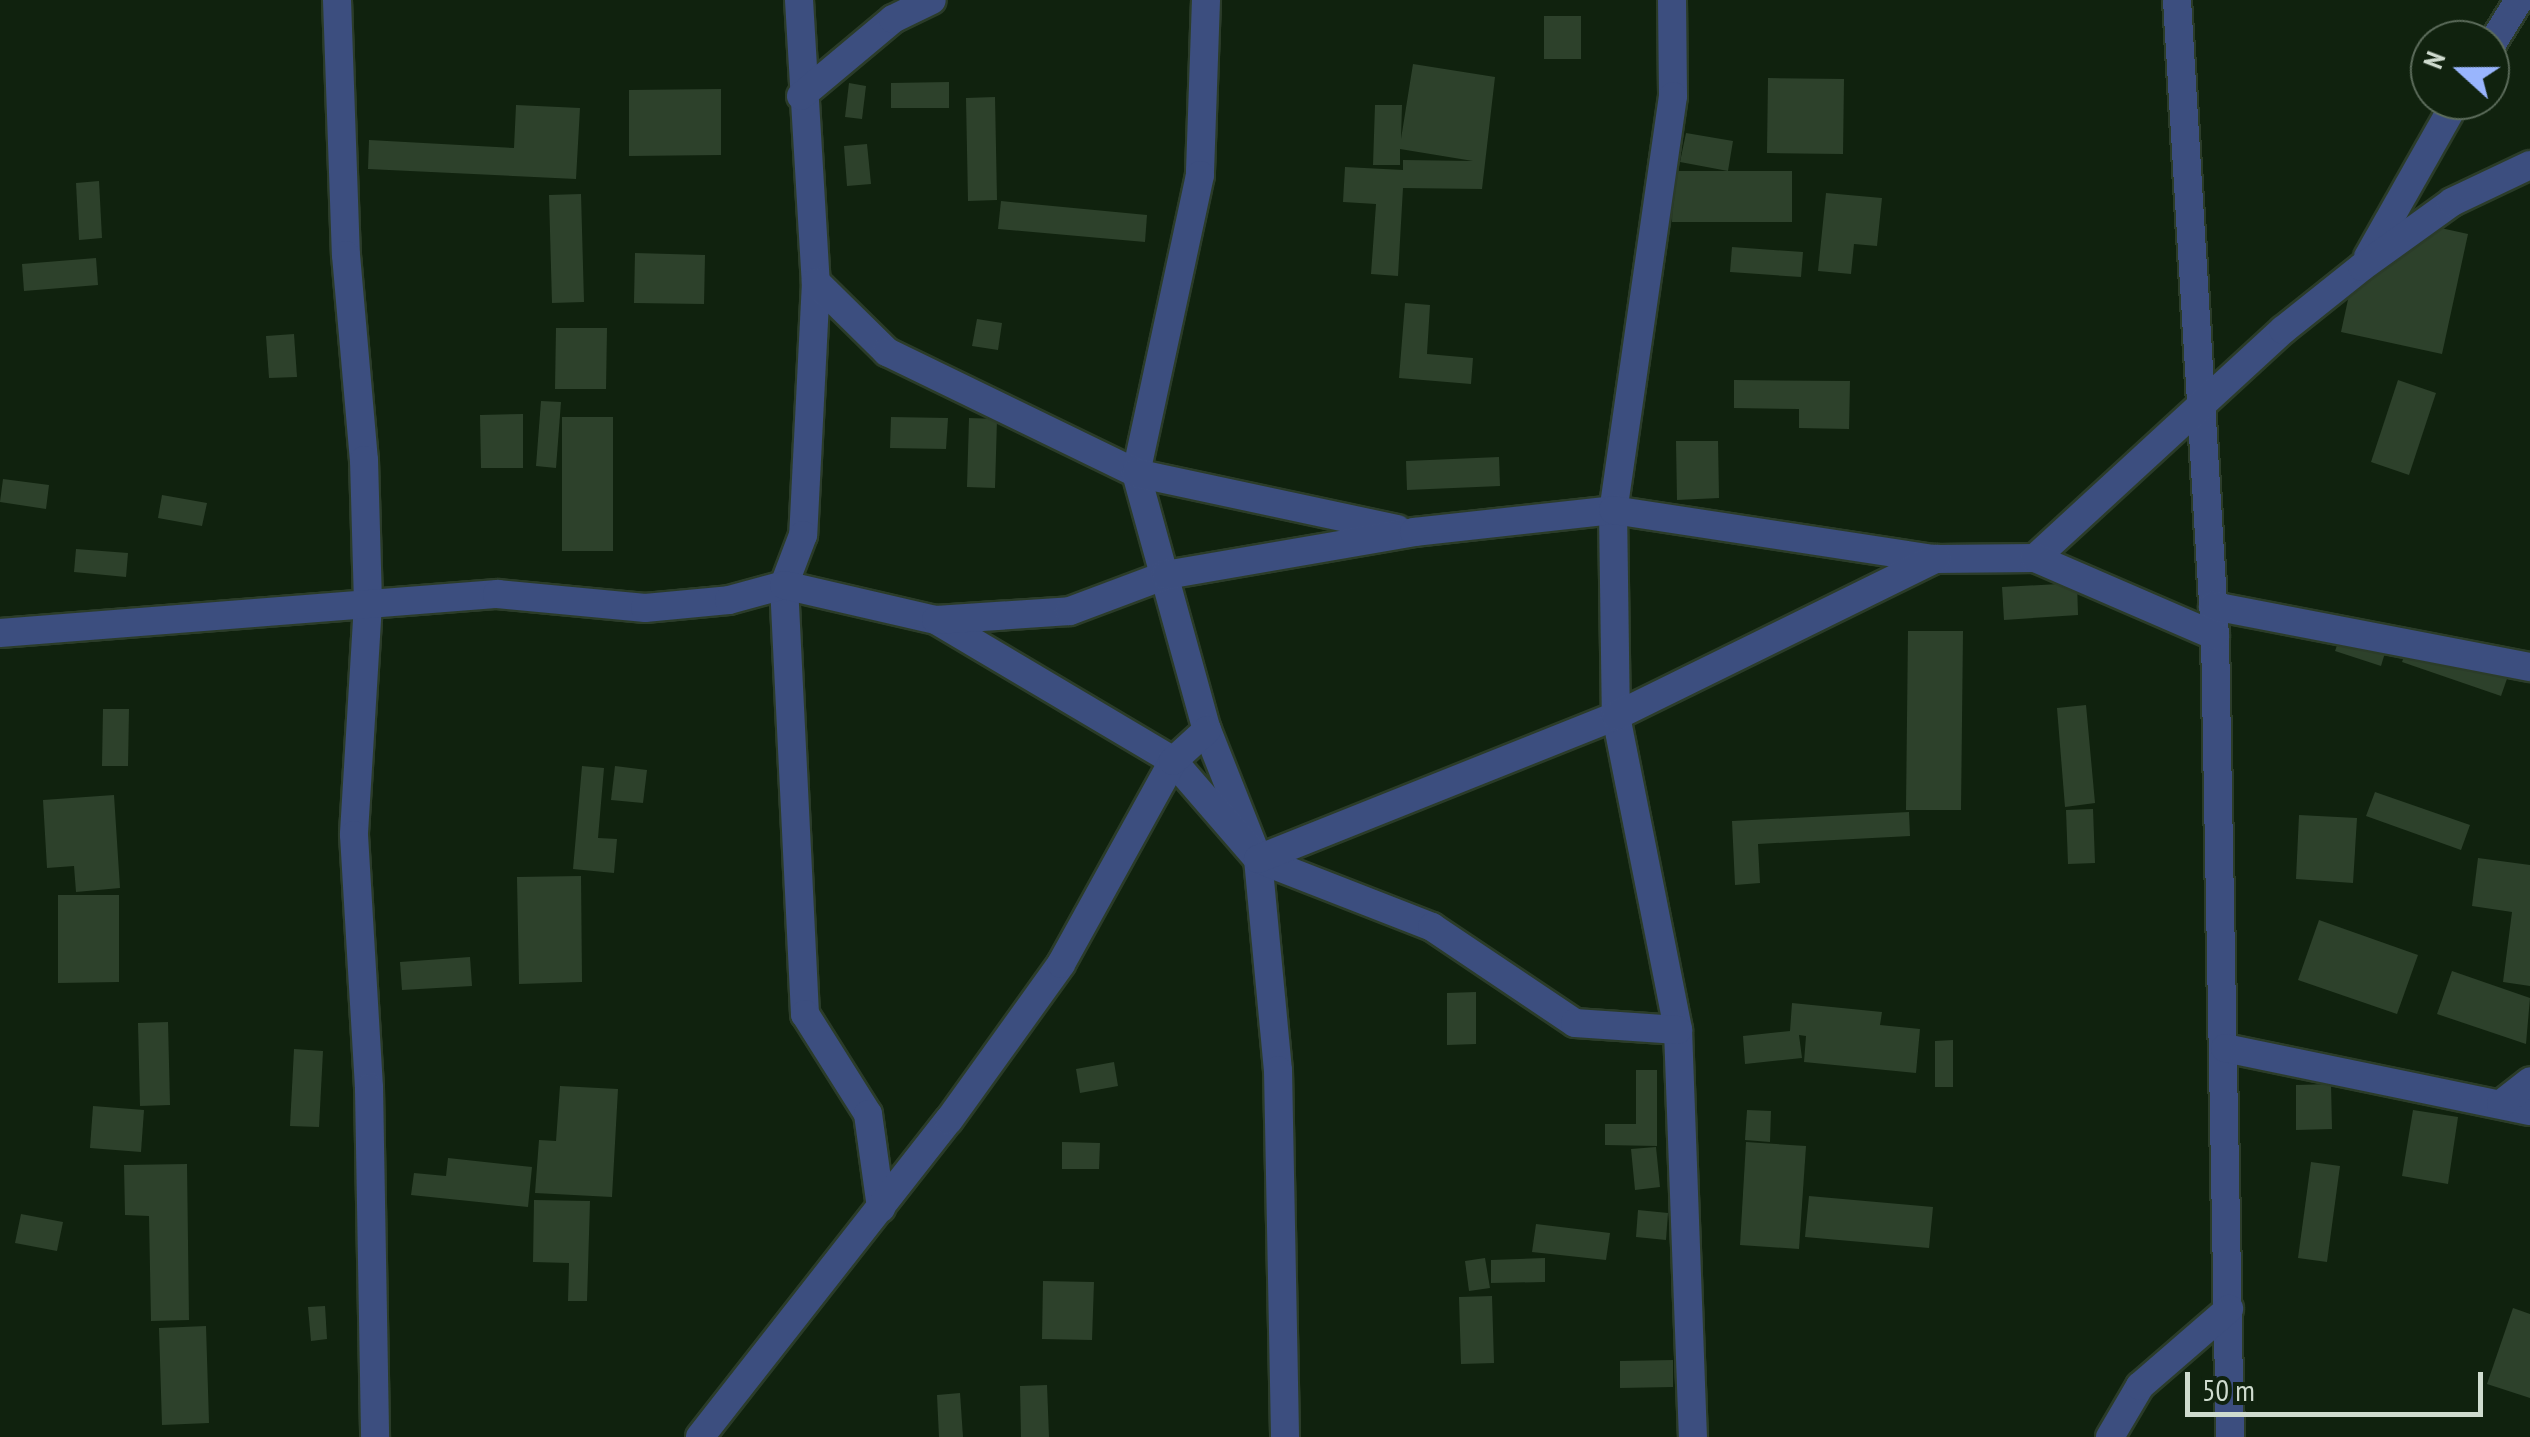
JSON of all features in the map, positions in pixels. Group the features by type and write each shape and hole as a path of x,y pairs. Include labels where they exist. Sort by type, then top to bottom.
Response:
{"street":[{"path":"337,0 368,604 354,835 369,1088 375,1437"},
{"path":"799,0 800,96 816,282 803,535 784,585 806,1014 868,1114 881,1208"},
{"path":"800,96 894,19 932,0"},
{"path":"1206,0 1200,175 1136,473 1207,730 1258,859 1278,1070 1285,1437"},
{"path":"1672,0 1673,96 1613,510 1616,716 1678,1030 1693,1437"},
{"path":"2178,0 2215,636 2230,1437"},
{"path":"2362,267 2447,120"},
{"path":"2035,558 2200,405 2362,267 2452,202 2530,165"},
{"path":"816,282 886,352 1136,473 1414,532"},
{"path":"0,634 498,594 645,608 729,600 784,585 936,620 1070,611 1166,576 1414,532 1613,510 1935,559 2035,558 2215,636"},
{"path":"1258,859 1616,716 1935,559"},
{"path":"2213,606 2530,666"},
{"path":"936,620 1173,762 1258,859 1432,927 1575,1023 1678,1030"},
{"path":"700,1437 881,1208 1061,964 1173,762 1207,730"},
{"path":"2225,1048 2530,1112"},
{"path":"2501,1104 2530,1081"},
{"path":"2110,1437 2140,1386 2229,1310"}],"building":[{"path":"1544,16 1581,16 1581,59 1544,59"},
{"path":"1413,64 1495,77 1482,189 1403,188 1398,276 1371,274 1376,204 1343,202 1345,167 1403,170 1403,160 1473,161 1400,149 1400,165 1373,165 1375,105 1402,105 1401,139"},
{"path":"1768,78 1844,79 1843,154 1767,153"},
{"path":"949,82 949,108 891,108 891,83"},
{"path":"849,83 866,86 862,119 845,117"},
{"path":"721,89 721,155 629,156 629,90"},
{"path":"995,97 997,200 968,201 966,98"},
{"path":"516,105 580,108 576,179 368,169 369,140 514,148"},
{"path":"1686,133 1733,141 1728,171 1680,162"},
{"path":"867,144 871,184 847,186 844,146"},
{"path":"1673,171 1792,171 1792,222 1672,222"},
{"path":"99,181 102,238 79,240 76,183"},
{"path":"1826,193 1882,198 1877,246 1854,244 1851,274 1818,271"},
{"path":"581,194 584,302 552,303 549,195"},
{"path":"1001,201 1147,215 1145,242 998,229"},
{"path":"2409,221 2468,234 2442,354 2341,332 2360,244"},
{"path":"1732,247 1803,252 1801,277 1730,272"},
{"path":"635,253 705,255 704,304 634,303"},
{"path":"96,258 98,285 24,291 22,264"},
{"path":"1405,303 1430,305 1427,354 1473,358 1471,384 1399,378"},
{"path":"977,319 1002,323 998,350 972,346"},
{"path":"556,328 607,328 606,389 555,389"},
{"path":"294,334 297,377 269,378 266,336"},
{"path":"1734,380 1850,381 1849,429 1799,428 1799,409 1734,408"},
{"path":"2398,380 2436,393 2409,475 2371,462"},
{"path":"541,401 561,402 556,468 536,466"},
{"path":"523,414 523,468 481,468 480,415"},
{"path":"562,417 613,417 613,551 562,551"},
{"path":"891,417 948,418 946,449 890,448"},
{"path":"969,418 997,419 995,488 967,487"},
{"path":"1676,441 1718,441 1719,498 1677,500"},
{"path":"1499,457 1500,486 1407,490 1406,461"},
{"path":"3,479 49,485 46,509 0,502"},
{"path":"162,495 207,503 202,526 158,518"},
{"path":"76,549 128,553 126,577 74,572"},
{"path":"2077,583 2078,615 2004,620 2002,587"},
{"path":"2343,629 2388,643 2381,666 2335,651"},
{"path":"1908,631 1963,631 1961,810 1906,810"},
{"path":"2410,639 2509,673 2501,696 2402,662"},
{"path":"2086,705 2095,803 2065,807 2057,708"},
{"path":"103,709 129,709 128,766 102,766"},
{"path":"582,766 604,768 598,838 617,839 614,873 573,869"},
{"path":"615,766 647,770 643,803 611,800"},
{"path":"2375,792 2470,825 2461,850 2366,816"},
{"path":"114,795 120,888 76,892 74,866 47,868 43,800"},
{"path":"2093,809 2095,863 2068,864 2066,810"},
{"path":"1909,812 1910,836 1758,844 1760,883 1735,885 1732,821"},
{"path":"2299,815 2357,818 2353,883 2296,879"},
{"path":"2478,858 2530,865 2530,986 2503,982 2512,912 2472,906"},
{"path":"581,876 582,982 519,984 517,877"},
{"path":"58,895 119,895 119,982 58,983"},
{"path":"2319,920 2418,955 2397,1014 2298,980"},
{"path":"470,957 472,986 402,990 400,962"},
{"path":"2452,971 2530,998 2526,1044 2437,1014"},
{"path":"1476,992 1476,1044 1447,1045 1447,993"},
{"path":"1792,1003 1882,1012 1880,1025 1920,1029 1916,1073 1804,1062 1806,1036 1799,1035 1802,1058 1745,1064 1743,1036 1790,1031"},
{"path":"168,1022 170,1105 140,1106 138,1023"},
{"path":"1953,1040 1953,1087 1935,1087 1935,1041"},
{"path":"294,1049 323,1051 319,1127 290,1126"},
{"path":"1114,1062 1118,1086 1080,1093 1076,1069"},
{"path":"1636,1070 1657,1070 1657,1146 1605,1145 1605,1124 1636,1124"},
{"path":"2331,1084 2332,1129 2296,1130 2296,1085"},
{"path":"560,1086 618,1089 612,1197 535,1193 539,1140 556,1141"},
{"path":"93,1106 144,1110 141,1152 90,1148"},
{"path":"1747,1110 1771,1111 1770,1142 1745,1140"},
{"path":"2413,1110 2458,1117 2448,1184 2402,1176"},
{"path":"1062,1142 1100,1143 1099,1169 1062,1169"},
{"path":"1746,1142 1806,1146 1799,1249 1740,1245"},
{"path":"1656,1147 1660,1187 1635,1190 1631,1149"},
{"path":"448,1158 532,1167 528,1207 411,1195 414,1173 446,1176"},
{"path":"2311,1162 2340,1166 2327,1262 2298,1258"},
{"path":"187,1164 189,1320 151,1321 149,1216 125,1215 124,1165"},
{"path":"1809,1196 1933,1207 1929,1248 1805,1237"},
{"path":"534,1200 590,1201 587,1301 568,1301 569,1263 533,1262"},
{"path":"1638,1210 1668,1213 1666,1240 1636,1237"},
{"path":"21,1214 63,1222 57,1251 15,1243"},
{"path":"1536,1224 1610,1233 1606,1260 1532,1252"},
{"path":"1485,1258 1490,1288 1469,1291 1465,1261"},
{"path":"1545,1258 1545,1282 1491,1283 1491,1260"},
{"path":"1043,1281 1094,1282 1092,1340 1042,1339"},
{"path":"1492,1296 1494,1363 1461,1364 1459,1297"},
{"path":"325,1306 327,1339 311,1341 308,1307"},
{"path":"2513,1308 2530,1314 2530,1398 2487,1384"},
{"path":"206,1326 209,1423 162,1425 159,1328"},
{"path":"1673,1360 1673,1387 1620,1388 1620,1361"},
{"path":"1047,1385 1049,1437 1021,1437 1020,1386"},
{"path":"960,1393 963,1437 939,1437 937,1395"}]}
